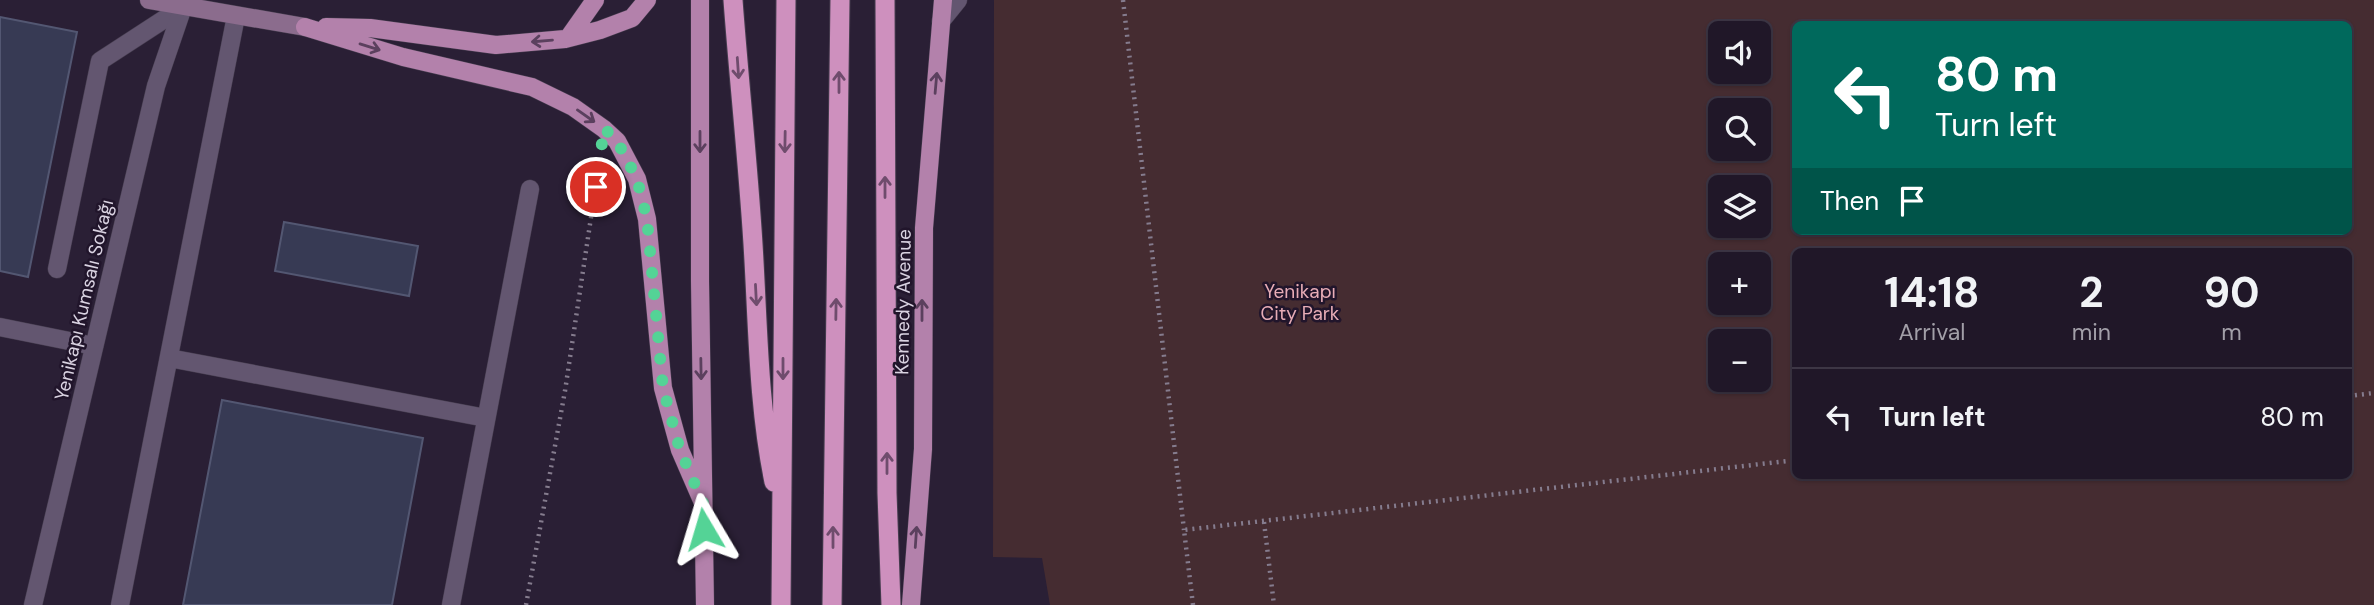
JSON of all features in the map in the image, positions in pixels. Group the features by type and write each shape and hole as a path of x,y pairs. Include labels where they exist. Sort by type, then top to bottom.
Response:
{"highway":[{"path":"733,0 752,236 760,382 767,448 782,521"},
{"path":"781,605 786,0"},
{"path":"832,605 840,0"},
{"path":"885,0 887,480 891,605"}],"main road":[{"path":"149,0 305,27 403,57 532,88 573,107 604,128 617,141 637,179 647,219 663,388 680,450 703,503"},
{"path":"569,37 595,0"},
{"path":"305,27 370,28 496,45 569,37 632,18 647,0"},
{"path":"700,0 705,605"},
{"name":"Kennedy Avenue","path":"911,605 923,449 924,228 943,0"}],"street":[{"path":"941,20 958,0"},
{"path":"57,269 100,61 183,7"},
{"name":"Yenikapı Kumsalı Sokağı","path":"33,605 156,86 183,7"},
{"path":"120,605 236,16"},
{"path":"451,605 530,189"},
{"path":"1,330 94,346"},
{"path":"169,358 486,418"}],"path":[{"path":"1123,0 1193,605"},
{"path":"526,605 565,391 604,128"},
{"path":"2352,396 2374,393"},
{"path":"1184,530 1792,460"},
{"path":"1264,522 1273,605"}],"green space":[{"name":"Yenikapı City Park","path":"994,0 2374,0 2374,605 1050,605 1042,558 993,557"}],"building":[{"path":"0,17 77,32 28,277 0,271"},
{"path":"284,222 418,246 409,296 275,271"},
{"path":"222,400 423,438 392,605 183,605"}],"route":[{"path":"596,187 604,128 617,141 637,179 647,219 663,388 680,450 703,503 704,529"}]}
